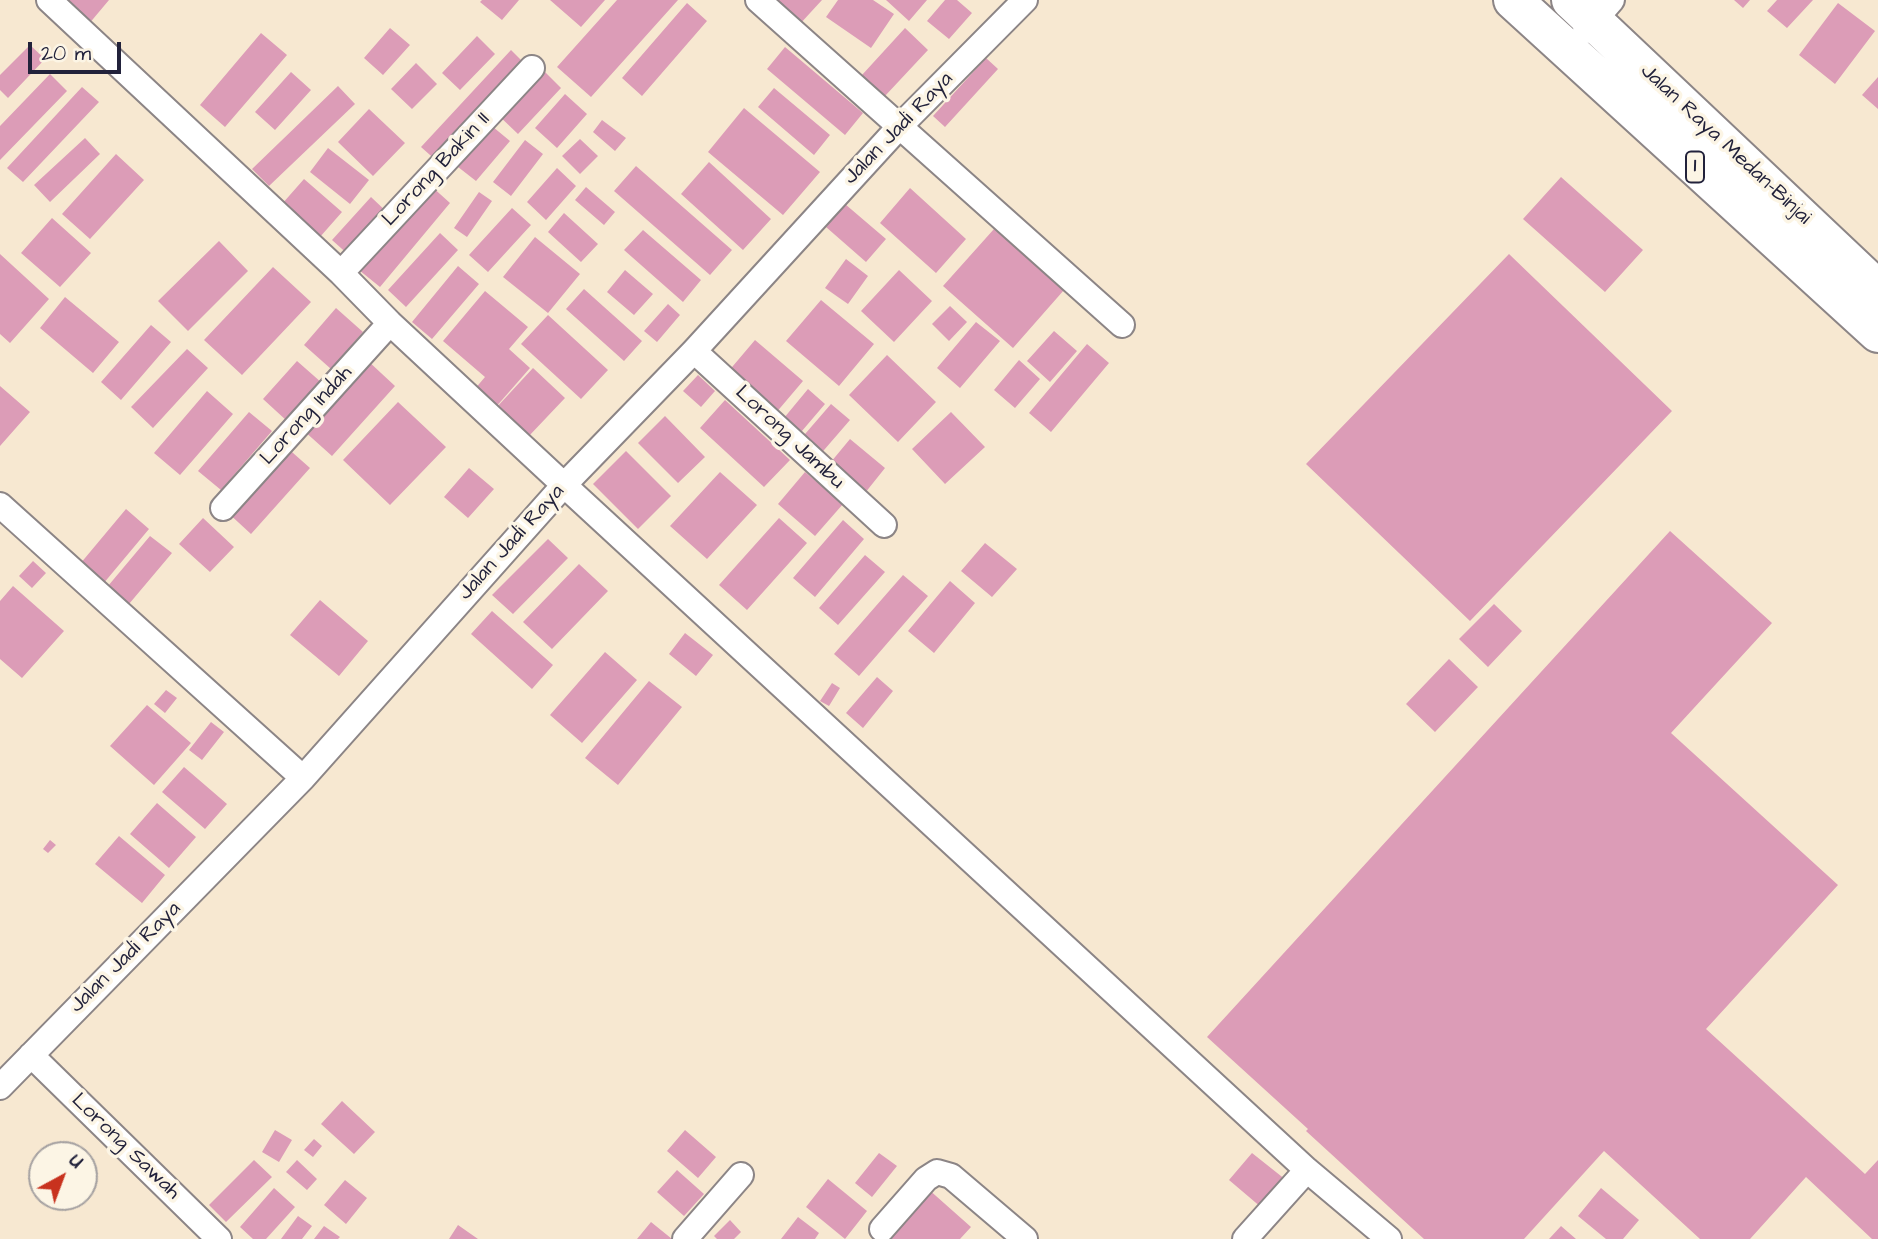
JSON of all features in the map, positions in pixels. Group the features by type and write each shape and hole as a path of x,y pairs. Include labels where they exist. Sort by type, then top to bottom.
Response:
{"highway":[{"name":"Jalan Raya Medan-Binjai","path":"1513,0 1878,333"},
{"name":"Jalan Raya Medan-Binjai","path":"1592,7 1878,290"}],"street":[{"path":"49,0 564,485 1307,1170 1389,1239"},
{"path":"758,0 1122,325"},
{"name":"Jalan Jadi Raya","path":"0,1087 303,778 564,485 694,351 900,126 1025,0"},
{"path":"1568,51 1592,7"},
{"name":"Lorong Bakin II","path":"341,273 532,68"},
{"name":"Lorong Indah","path":"223,508 390,323"},
{"name":"Lorong Jambu","path":"694,351 884,525"},
{"path":"0,505 303,778"},
{"name":"Lorong Sawah","path":"31,1055 219,1239"},
{"path":"1245,1239 1307,1170"},
{"path":"883,1229 926,1179 937,1172 951,1176 1025,1239"},
{"path":"691,1237 741,1175"}],"building":[{"path":"58,0 109,0 88,25"},
{"path":"519,0 502,20 480,2"},
{"path":"550,0 605,0 581,27"},
{"path":"617,0 678,0 591,97 557,67"},
{"path":"776,0 822,0 799,25"},
{"path":"838,0 873,0 894,14 871,48 826,17"},
{"path":"886,0 927,0 909,21"},
{"path":"945,0 957,0 972,13 949,39 927,21"},
{"path":"1734,0 1750,0 1743,8"},
{"path":"1777,0 1813,0 1787,28 1767,11"},
{"path":"687,3 707,21 642,96 622,78"},
{"path":"1838,3 1875,31 1835,84 1799,55"},
{"path":"390,28 410,45 383,75 364,58"},
{"path":"905,28 928,50 885,96 862,75"},
{"path":"261,33 287,55 225,127 200,105"},
{"path":"477,36 495,54 460,90 442,73"},
{"path":"30,45 45,59 8,98 0,90 0,75"},
{"path":"785,47 863,113 845,135 767,69"},
{"path":"511,50 528,67 439,163 421,147"},
{"path":"986,58 998,69 945,127 933,116"},
{"path":"416,63 437,84 412,109 391,89"},
{"path":"540,67 561,88 518,134 496,113"},
{"path":"291,72 311,90 275,130 255,112"},
{"path":"50,74 67,91 0,160 0,126"},
{"path":"1878,77 1878,109 1862,95"},
{"path":"338,86 355,104 269,186 252,169"},
{"path":"82,87 99,102 23,182 7,168"},
{"path":"774,88 830,135 814,155 758,107"},
{"path":"565,94 587,114 557,148 535,128"},
{"path":"744,108 820,172 783,215 708,152"},
{"path":"369,109 405,143 373,176 338,142"},
{"path":"602,120 626,138 615,151 593,132"},
{"path":"487,122 510,141 476,181 453,163"},
{"path":"85,138 100,154 50,202 34,185"},
{"path":"580,139 598,156 580,174 562,156"},
{"path":"525,140 543,154 511,196 493,182"},
{"path":"328,148 369,180 350,204 310,172"},
{"path":"116,154 144,180 90,239 62,214"},
{"path":"709,162 771,219 743,250 681,194"},
{"path":"636,166 732,250 710,275 614,191"},
{"path":"557,168 576,186 546,220 527,202"},
{"path":"1561,177 1643,250 1605,292 1523,219"},
{"path":"304,179 342,212 320,237 282,204"},
{"path":"430,185 450,203 380,287 359,270"},
{"path":"586,187 615,212 604,225 575,200"},
{"path":"910,188 966,239 936,273 880,223"},
{"path":"479,192 492,201 467,237 454,228"},
{"path":"371,197 390,215 351,257 332,240"},
{"path":"845,204 886,239 866,262 826,227"},
{"path":"512,208 531,225 488,272 469,255"},
{"path":"564,213 598,244 581,262 548,232"},
{"path":"52,218 91,253 60,287 21,253"},
{"path":"994,229 1064,290 1013,348 943,286"},
{"path":"643,230 701,280 683,302 624,250"},
{"path":"440,233 458,250 406,307 388,290"},
{"path":"535,237 580,274 548,313 503,277"},
{"path":"219,241 248,271 188,331 158,301"},
{"path":"0,254 49,299 10,343 0,334"},
{"path":"1509,254 1672,411 1470,621 1306,464"},
{"path":"846,259 868,276 848,304 825,288"},
{"path":"458,266 479,284 432,339 412,322"},
{"path":"273,267 311,302 242,375 204,340"},
{"path":"625,270 653,294 634,315 607,292"},
{"path":"899,270 932,301 894,342 861,311"},
{"path":"584,289 642,341 624,361 566,309"},
{"path":"485,291 528,327 509,349 530,368 495,408 474,390 485,377 443,341"},
{"path":"65,297 119,342 93,373 40,328"},
{"path":"821,300 874,344 839,386 786,341"},
{"path":"668,304 680,315 657,342 644,331"},
{"path":"950,306 967,322 949,341 932,324"},
{"path":"336,308 363,332 331,369 304,345"},
{"path":"548,315 608,370 581,399 521,344"},
{"path":"976,322 1000,341 960,388 937,368"},
{"path":"151,325 171,342 121,400 101,382"},
{"path":"1054,331 1077,351 1050,382 1027,361"},
{"path":"755,340 803,381 775,414 727,373"},
{"path":"1087,344 1109,363 1051,432 1029,413"},
{"path":"187,349 208,368 153,428 131,407"},
{"path":"887,355 936,402 898,442 849,395"},
{"path":"367,360 395,386 332,456 303,430"},
{"path":"1019,360 1040,379 1015,408 994,390"},
{"path":"297,361 322,383 287,421 263,399"},
{"path":"533,368 565,398 528,437 496,408"},
{"path":"698,375 715,391 701,407 683,391"},
{"path":"0,386 30,412 0,446"},
{"path":"808,389 825,404 796,438 779,424"},
{"path":"207,391 233,414 180,475 154,453"},
{"path":"725,400 790,460 764,487 700,428"},
{"path":"398,402 446,447 390,505 343,460"},
{"path":"831,404 850,420 818,457 799,441"},
{"path":"249,412 272,431 221,490 198,471"},
{"path":"951,412 985,447 945,484 912,449"},
{"path":"665,416 705,457 678,483 638,443"},
{"path":"850,439 885,468 861,498 826,468"},
{"path":"284,445 310,468 251,534 226,511"},
{"path":"626,451 671,496 638,529 593,484"},
{"path":"469,468 494,489 468,518 444,497"},
{"path":"720,472 757,505 707,559 670,526"},
{"path":"805,472 843,504 815,536 778,504"},
{"path":"126,509 149,529 103,584 80,564"},
{"path":"203,518 234,547 210,572 179,544"},
{"path":"779,518 807,543 747,610 719,585"},
{"path":"843,520 864,539 815,597 793,578"},
{"path":"1670,531 1772,623 1671,733 1838,885 1706,1029 1865,1174 1878,1160 1878,1239 1872,1239 1806,1177 1750,1239 1700,1239 1604,1151 1524,1239 1424,1239 1207,1037"},
{"path":"150,536 172,553 129,604 108,586"},
{"path":"548,539 568,558 513,614 492,595"},
{"path":"985,543 1017,569 992,597 961,571"},
{"path":"865,555 885,572 838,625 819,608"},
{"path":"33,561 46,573 32,588 19,576"},
{"path":"579,564 608,591 552,649 523,622"},
{"path":"903,575 928,596 859,676 834,654"},
{"path":"950,581 975,603 934,653 908,631"},
{"path":"13,586 64,631 22,678 0,659 0,601"},
{"path":"320,600 368,641 339,676 290,635"},
{"path":"1494,604 1522,631 1488,667 1459,639"},
{"path":"492,611 553,665 532,689 471,634"},
{"path":"685,633 713,655 696,676 669,654"},
{"path":"605,652 637,680 582,743 550,715"},
{"path":"1449,659 1478,687 1435,732 1406,704"},
{"path":"877,677 893,691 863,728 846,713"},
{"path":"649,681 682,707 618,785 585,758"},
{"path":"832,683 840,688 829,706 820,701"},
{"path":"166,690 177,698 165,713 154,704"},
{"path":"147,705 191,743 154,785 110,746"},
{"path":"211,722 224,732 202,760 189,750"},
{"path":"184,767 227,804 205,829 162,792"},
{"path":"157,803 196,837 169,868 130,834"},
{"path":"119,836 165,875 142,903 95,864"},
{"path":"50,840 56,845 48,853 43,849"},
{"path":"342,1101 375,1132 354,1154 321,1124"},
{"path":"275,1130 292,1140 279,1162 262,1152"},
{"path":"685,1130 716,1157 698,1178 667,1151"},
{"path":"314,1139 322,1146 313,1157 304,1150"},
{"path":"879,1153 897,1166 872,1197 855,1183"},
{"path":"1252,1153 1286,1180 1262,1208 1229,1180"},
{"path":"254,1160 272,1177 226,1222 209,1205"},
{"path":"297,1160 317,1179 307,1190 286,1172"},
{"path":"677,1170 704,1194 684,1216 657,1192"},
{"path":"828,1179 867,1211 845,1239 806,1207"},
{"path":"345,1180 367,1198 346,1224 324,1205"},
{"path":"274,1188 295,1207 266,1239 253,1239 240,1227"},
{"path":"927,1188 971,1227 960,1239 882,1239"},
{"path":"1601,1188 1639,1220 1623,1239 1606,1239 1578,1216"},
{"path":"298,1216 312,1226 302,1239 281,1239"},
{"path":"798,1217 819,1233 815,1239 781,1239"},
{"path":"730,1220 741,1232 734,1239 717,1239 714,1236"},
{"path":"651,1222 672,1239 637,1239"},
{"path":"458,1225 478,1239 449,1239"},
{"path":"324,1226 340,1237 314,1239"},
{"path":"1561,1226 1576,1239 1549,1239"}]}
